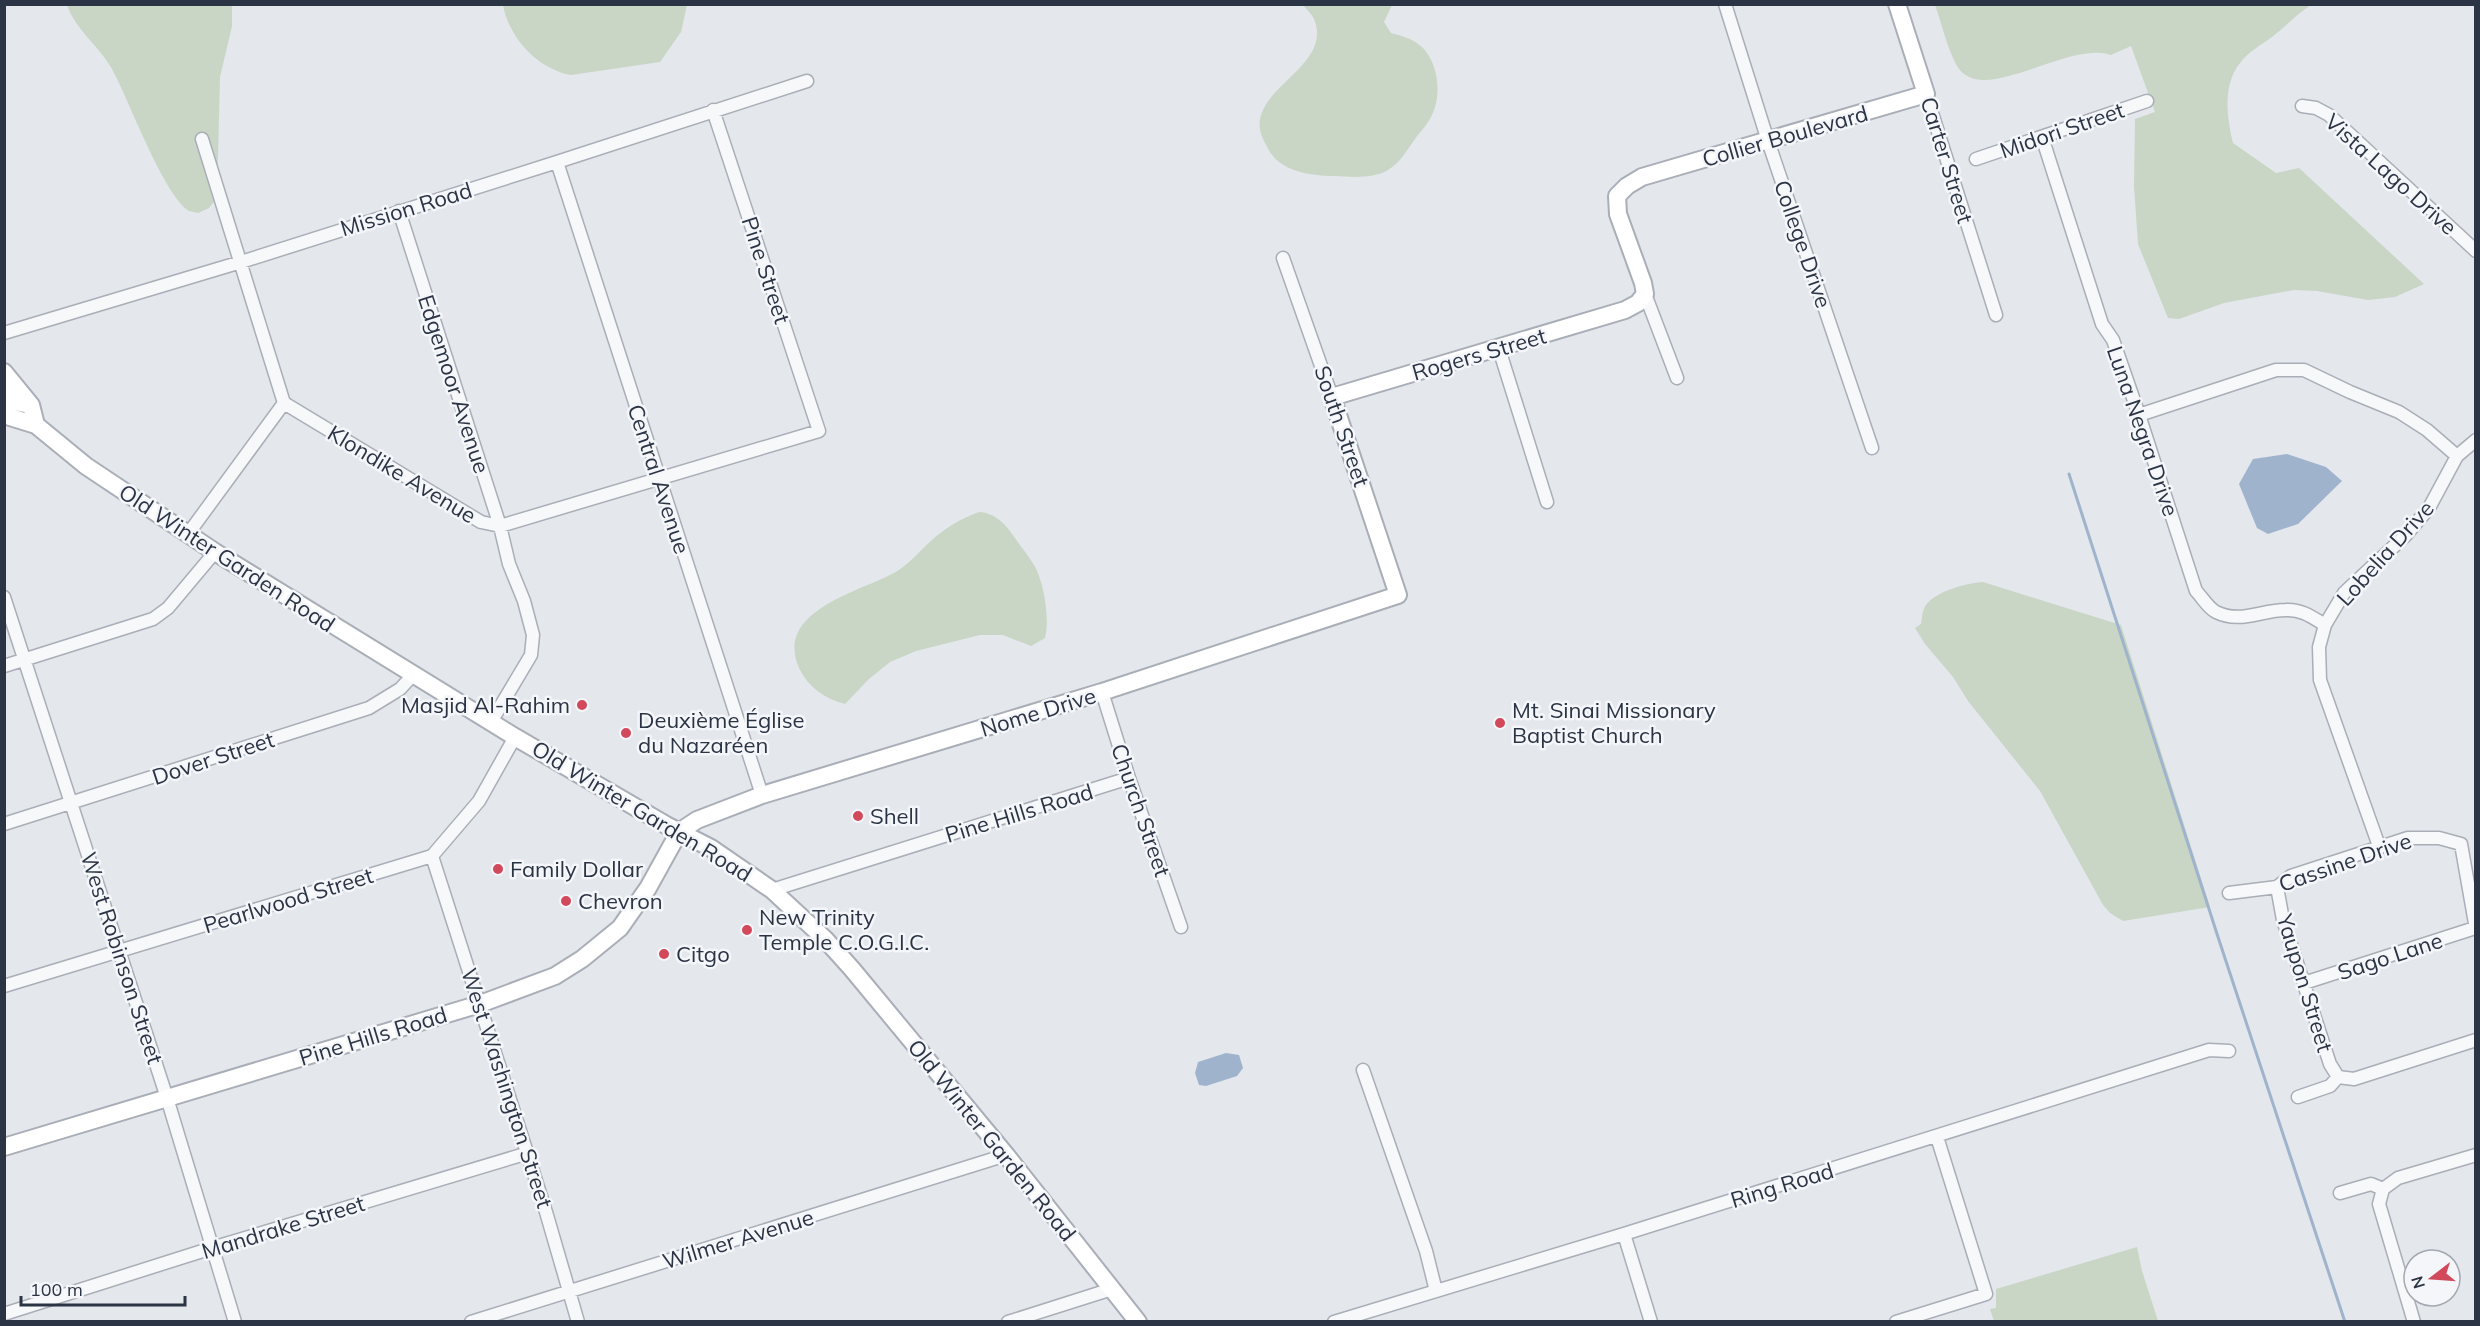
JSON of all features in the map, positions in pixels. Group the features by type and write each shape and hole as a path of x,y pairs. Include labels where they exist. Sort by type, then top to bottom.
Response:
{"main road":[{"name":"Carter Street","path":"1897,4 1926,94"},
{"name":"Collier Boulevard","path":"1645,294 1639,270 1618,214 1617,196 1627,186 1642,177 1926,94"},
{"name":"Rogers Street","path":"1332,397 1624,310 1638,303 1645,294"},
{"path":"4,372 31,405 36,425"},
{"path":"4,392 15,402 31,405"},
{"name":"South Street","path":"1332,397 1398,595"},
{"name":"Old Winter Garden Road","path":"4,410 10,417 36,425 86,466 215,552 515,737 679,832 711,848 772,890 825,939 852,969 1006,1155 1138,1322"},
{"name":"Nome Drive","path":"679,832 697,820 762,795 1102,692 1398,595"},
{"name":"Pine Hills Road","path":"4,1147 480,1004 555,976 582,959 620,928 648,888 679,832"}],"street":[{"name":"College Drive","path":"1725,4 1768,141 1872,448"},
{"name":"Mission Road","path":"4,333 241,262 807,81"},
{"name":"Carter Street","path":"1926,94 1996,315"},
{"name":"Midori Street","path":"1976,159 2147,101"},
{"name":"Vista Lago Drive","path":"2302,105 2316,108 2329,115 2475,251"},
{"name":"Pine Street","path":"714,110 819,431"},
{"name":"Luna Negra Drive","path":"2042,137 2102,324 2113,340 2196,591 2215,611 2235,617 2253,617 2285,610 2306,613 2325,624"},
{"path":"188,534 284,403 202,139"},
{"name":"Central Avenue","path":"557,162 762,795"},
{"name":"Edgemoor Avenue","path":"399,211 500,526 508,564 524,602 533,635 531,655 491,722"},
{"name":"South Street","path":"1283,258 1332,397"},
{"path":"1645,294 1677,378"},
{"path":"1499,349 1547,502"},
{"path":"2139,416 2276,370 2304,370 2350,393 2399,412 2427,430 2457,456"},
{"name":"Klondike Avenue","path":"284,403 482,522 500,526 819,431"},
{"name":"Lobelia Drive","path":"2379,846 2320,680 2319,647 2325,624 2344,593 2405,536 2429,508 2457,456 2475,440"},
{"path":"4,666 153,620 168,608 215,552"},
{"name":"West Robinson Street","path":"4,597 167,1098 235,1322"},
{"name":"Dover Street","path":"4,824 369,708 400,689 413,675"},
{"name":"Church Street","path":"1102,692 1129,778 1181,927"},
{"path":"432,856 478,801 515,737"},
{"name":"Pine Hills Road","path":"772,890 1129,778"},
{"name":"Cassine Drive","path":"2229,893 2277,887 2291,876 2379,846 2408,838 2424,837 2461,844 2475,928"},
{"name":"Pearlwood Street","path":"4,986 432,856"},
{"name":"West Washington Street","path":"432,856 528,1153 578,1322"},
{"name":"Yaupon Street","path":"2277,887 2283,920 2330,1064 2338,1077"},
{"name":"Sago Lane","path":"2304,983 2475,928"},
{"path":"2298,1097 2330,1086 2338,1077 2354,1079 2475,1040"},
{"name":"Ring Road","path":"1334,1322 1937,1137 2209,1050 2229,1051"},
{"path":"1363,1070 1426,1251 1436,1291"},
{"path":"1896,1322 1986,1294 1937,1137"},
{"name":"Mandrake Street","path":"4,1314 212,1248 528,1153"},
{"name":"Wilmer Avenue","path":"471,1322 1006,1155"},
{"path":"2414,1322 2379,1204 2383,1189 2398,1178 2475,1155"},
{"path":"2340,1193 2371,1184 2383,1189"},
{"path":"1624,1234 1651,1322"},
{"path":"1008,1322 1113,1289"}],"green space":[{"path":"503,4 687,5 681,32 660,62 571,75 547,66 527,50 512,29"},
{"path":"67,5 232,5 232,26 220,77 217,198 209,208 198,213 191,212 179,202 158,167 112,69 81,30"},
{"path":"1303,5 1392,5 1384,22 1391,33 1416,42 1433,63 1438,91 1431,117 1396,164 1382,173 1362,177 1322,176 1294,170 1273,156 1263,139 1260,122 1265,107 1312,52 1317,37 1314,19"},
{"path":"1935,5 2311,5 2247,55 2234,72 2227,102 2233,143 2276,173 2299,168 2424,284 2395,297 2368,300 2317,291 2294,290 2224,303 2179,319 2168,318 2138,244 2134,186 2135,119 2155,112 2131,46 2111,55 2093,53 2072,56 2005,77 1985,80 1969,77 1953,59"},
{"path":"979,512 991,515 1004,524 1038,572 1045,601 1047,621 1045,638 1031,646 1003,635 980,635 916,651 890,662 869,679 845,704 831,699 812,686 799,668 794,648 798,632 809,618 842,596 894,573 910,562 942,531"},
{"path":"1983,582 2121,625 2210,907 2123,921 2110,913 2103,905 2040,791 1968,701 1953,677 1925,644 1915,628 1921,624 1923,612 1931,600 1961,586"},
{"path":"2137,1247 2158,1321 1994,1321 1990,1309 1996,1308 1996,1289"}],"water":[{"path":"2287,454 2326,467 2342,481 2298,524 2268,534 2257,528 2239,484 2253,459"},
{"path":"1226,1053 1239,1055 1243,1068 1237,1076 1206,1086 1199,1085 1195,1073 1198,1062"}],"waterway":[{"path":"2069,474 2345,1322"}],"place":[{"name":"Masjid Al-Rahim","path":"582,705"},
{"name":"Mt. Sinai Missionary Baptist Church","path":"1500,723"},
{"name":"Deuxième Église du Nazaréen","path":"626,733"},
{"name":"Shell","path":"858,816"},
{"name":"Family Dollar","path":"498,869"},
{"name":"Chevron","path":"566,901"},
{"name":"New Trinity Temple C.O.G.I.C.","path":"747,930"},
{"name":"Citgo","path":"664,954"}]}
